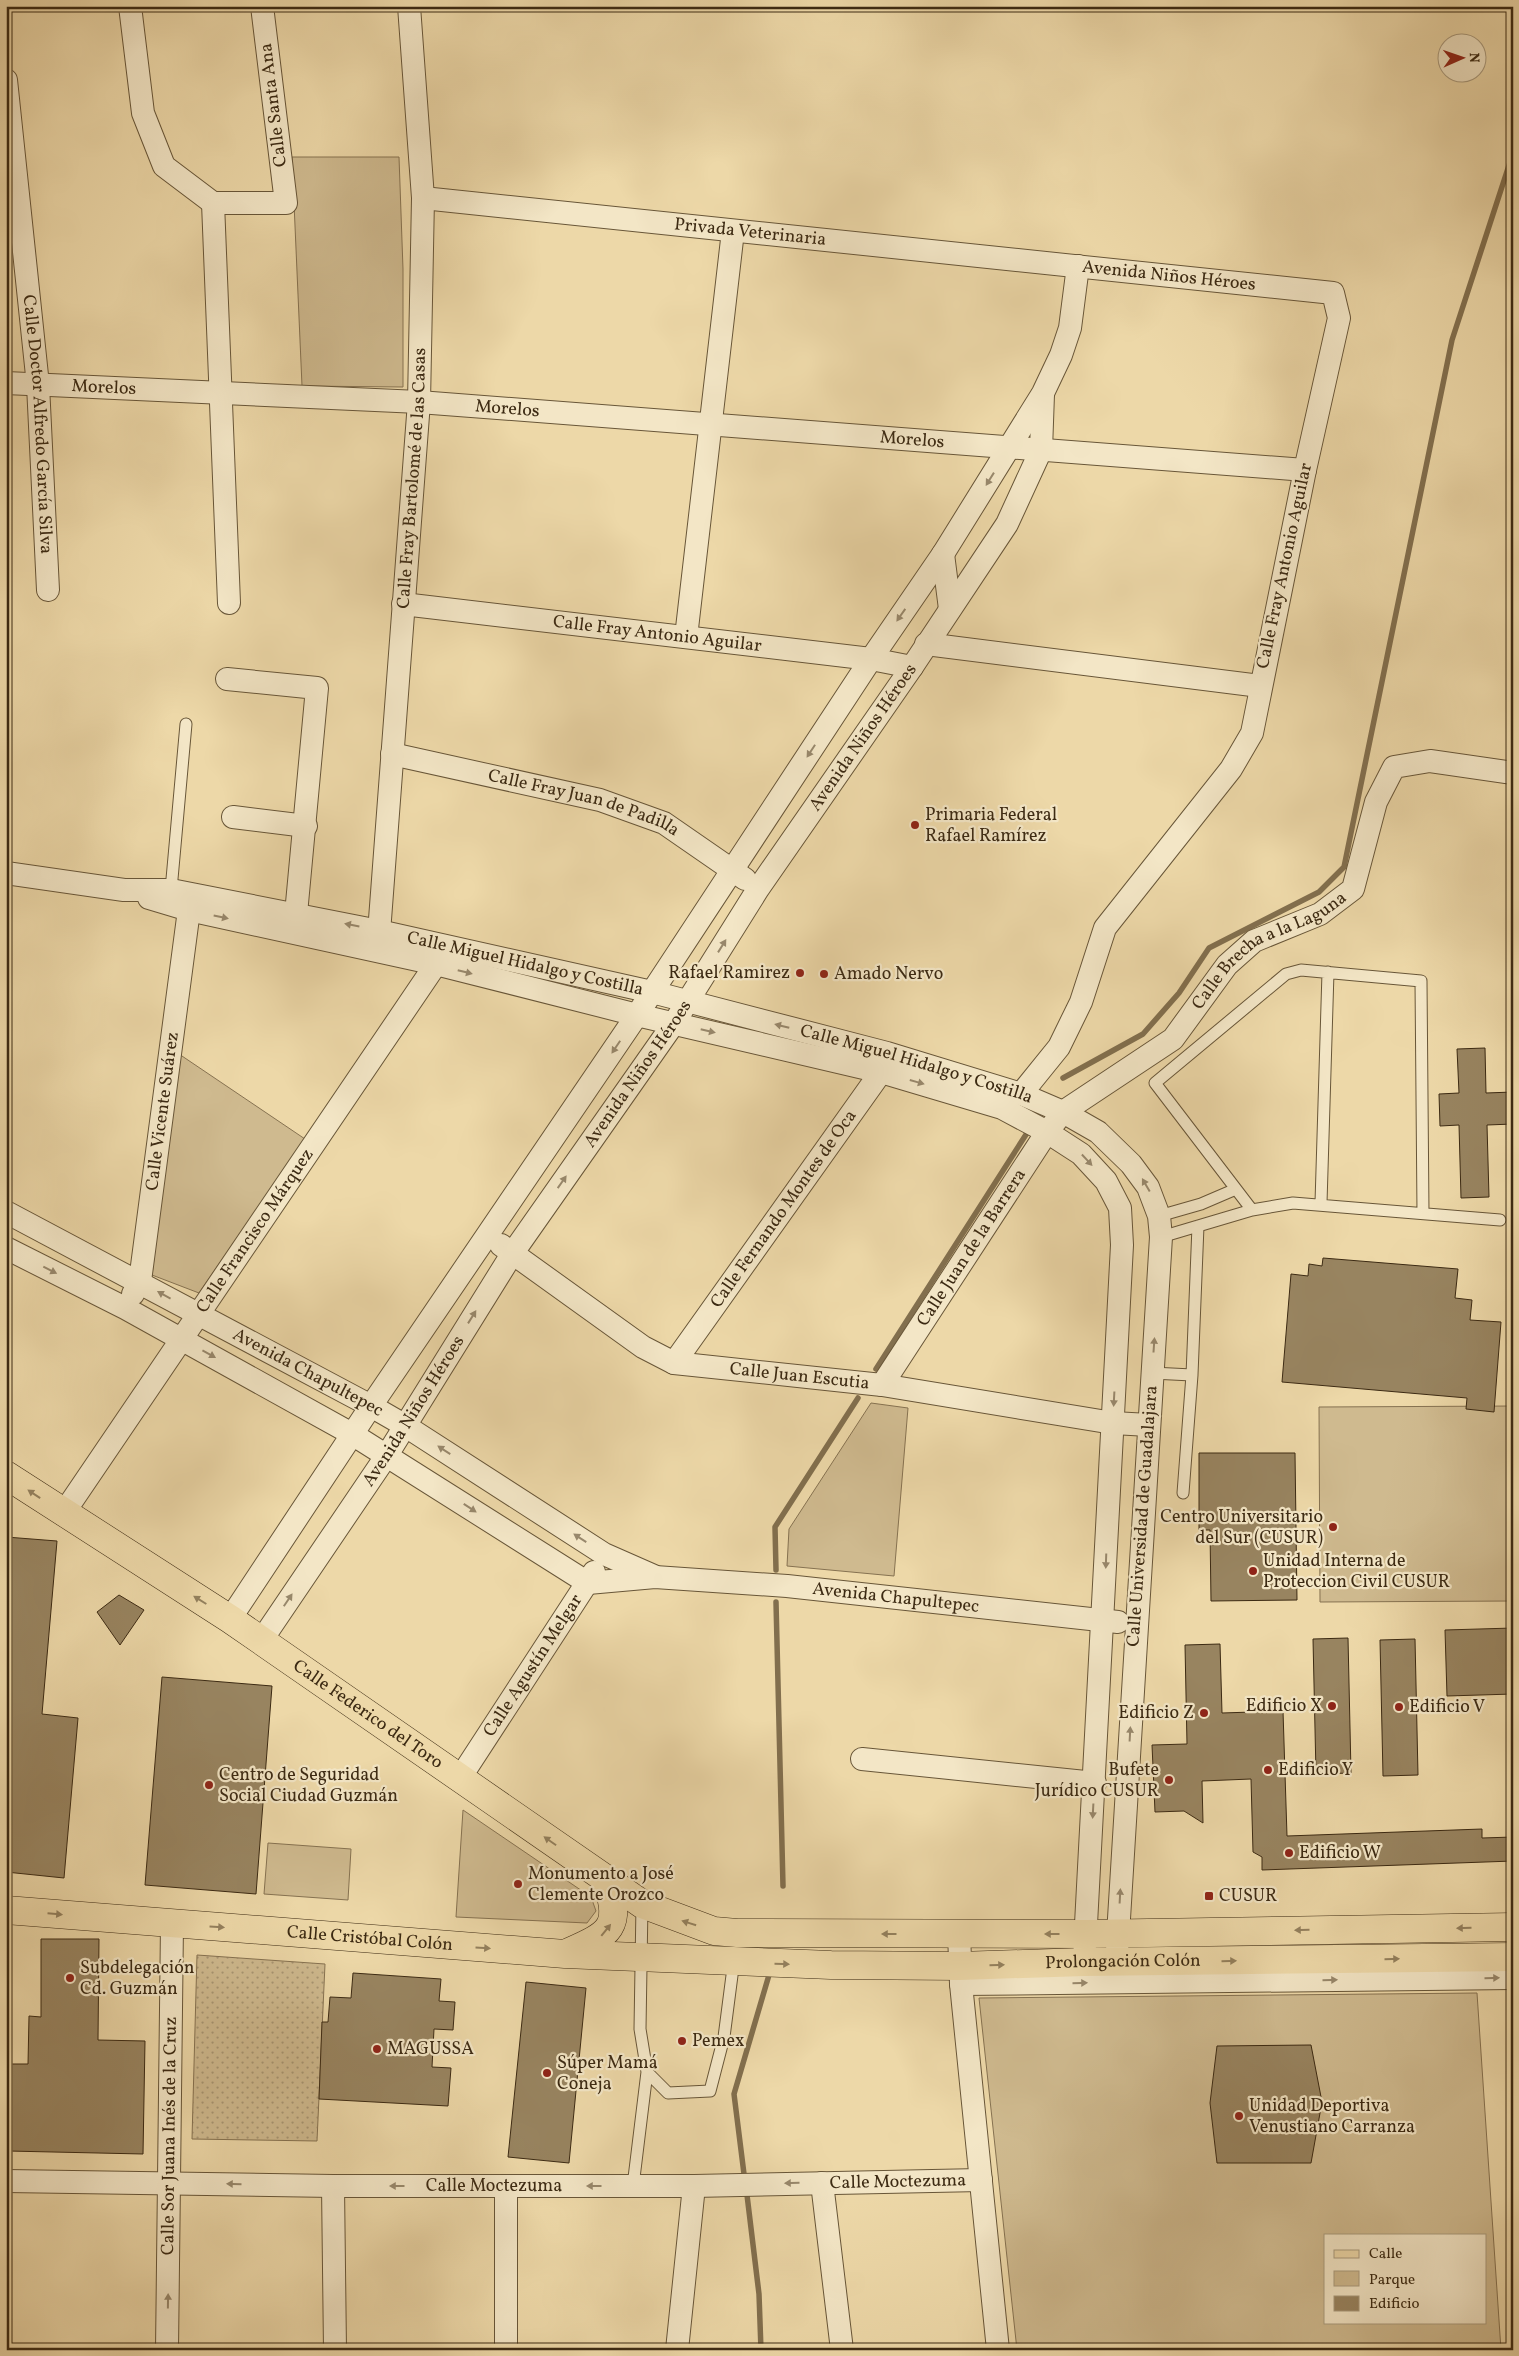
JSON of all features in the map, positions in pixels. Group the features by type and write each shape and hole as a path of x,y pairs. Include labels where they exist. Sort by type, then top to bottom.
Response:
{"main road":[{"name":"Calle Federico del Toro","path":"6,1476 230,1619 642,1904 714,1931 735,1947"},
{"path":"565,1954 598,1939 610,1926 615,1912 606,1880"},
{"name":"Calle Cristóbal Colón","path":"6,1910 565,1954 641,1957 735,1947"},
{"name":"Prolongación Colón","path":"735,1947 959,1934 1086,1934 1513,1927"},
{"name":"Prolongación Colón","path":"735,1947 960,1975 1084,1962 1513,1958"}],"street":[{"path":"130,6 143,113 164,166 213,203 229,603"},
{"name":"Calle Santa Ana","path":"213,203 286,203 262,6"},
{"name":"Calle Fray Bartolomé de las Casas","path":"378,941 419,402 423,198 409,6"},
{"name":"Calle Doctor Alfredo García Silva","path":"6,80 38,385 48,590"},
{"name":"Privada Veterinaria","path":"423,198 1078,266"},
{"path":"686,637 733,230"},
{"name":"Avenida Niños Héroes","path":"230,1619 370,1406 488,1236 637,1015 871,659 943,554 1043,393 1061,355 1070,328 1078,266 1333,293"},
{"name":"Calle Fray Antonio Aguilar","path":"926,644 1260,686 1339,318 1333,293"},
{"name":"Morelos","path":"6,383 220,395 419,402 1305,470"},
{"name":"Avenida Niños Héroes","path":"261,1641 387,1455 512,1254 674,1023 758,889 912,667 1007,524 1042,450 1043,393"},
{"path":"943,554 950,609"},
{"name":"Calle Fray Antonio Aguilar","path":"403,604 871,659 912,667"},
{"path":"227,679 316,688 306,826 296,914"},
{"path":"1021,1094 1058,1047 1082,1002 1105,928 1231,769 1252,733 1260,686"},
{"name":"Calle Fray Juan de Padilla","path":"392,754 600,800 664,823 734,870 758,889"},
{"name":"Calle Brecha a la Laguna","path":"1063,1112 1172,1040 1227,965 1254,941 1320,914 1353,889 1376,802 1394,766 1430,761 1513,773"},
{"path":"233,817 306,826"},
{"name":"Calle Miguel Hidalgo y Costilla","path":"6,873 124,890 172,890 296,914 378,941"},
{"name":"Calle Miguel Hidalgo y Costilla","path":"124,890 189,910 378,941 438,954 652,992 884,1062 1002,1108 1047,1132"},
{"path":"172,890 189,910"},
{"name":"Calle Vicente Suárez","path":"125,1308 140,1281 189,910"},
{"name":"Calle Miguel Hidalgo y Costilla","path":"438,954 637,1015 884,1062 1021,1094 1063,1112"},
{"name":"Calle Francisco Márquez","path":"63,1514 183,1340 438,954"},
{"name":"Calle Fernando Montes de Oca","path":"674,1363 884,1062"},
{"name":"Calle Juan de la Barrera","path":"882,1385 1047,1132 1063,1112"},
{"name":"Calle Universidad de Guadalajara","path":"1063,1112 1098,1132 1131,1164 1148,1187 1160,1227 1117,1962"},
{"name":"Calle Universidad de Guadalajara","path":"1047,1132 1081,1154 1106,1181 1120,1208 1122,1245 1104,1621 1084,1962"},
{"name":"Avenida Chapultepec","path":"6,1212 140,1281 199,1315 404,1425 604,1554 655,1576"},
{"name":"Calle Juan Escutia","path":"488,1236 644,1347 674,1363 882,1385 1113,1423 1149,1426"},
{"name":"Avenida Chapultepec","path":"6,1248 125,1308 352,1434 588,1583 655,1576 787,1586 1137,1624"},
{"name":"Calle Agustín Melgar","path":"460,1778 588,1583 604,1554"},
{"path":"862,1759 1095,1783"},
{"name":"Calle Sor Juana Inés de la Cruz","path":"167,2350 172,1924"},
{"path":"959,1934 960,1975 998,2350"},
{"name":"Prolongación Colón","path":"960,1975 1513,1978"},
{"name":"Calle Moctezuma","path":"6,2181 333,2186 694,2186 981,2180"},
{"path":"822,2183 842,2350"},
{"path":"333,2186 336,2350"},
{"path":"506,2186 506,2350"},
{"path":"677,2350 694,2186"}],"lane":[{"path":"172,890 186,724"},
{"path":"1252,1210 1155,1083 1286,974 1301,970 1421,981 1423,1212"},
{"path":"1321,1203 1328,972"},
{"path":"1160,1227 1200,1204 1236,1189"},
{"path":"1160,1227 1198,1226 1252,1210 1293,1202 1500,1220"},
{"path":"1183,1493 1192,1375 1198,1226"},
{"path":"1152,1373 1192,1375"},
{"path":"633,2186 647,2072 640,2029 642,1904"},
{"path":"647,2072 668,2093 710,2091 724,2037 735,1947"}],"green space":[{"path":"292,157 399,157 403,269 403,387 302,386"},
{"path":"179,1054 305,1139 199,1293 152,1275"},
{"path":"871,1403 908,1408 894,1576 787,1566 789,1529"},
{"path":"1513,1406 1513,1601 1320,1602 1319,1407"},
{"path":"463,1810 591,1897 596,1911 587,1923 456,1917"},
{"path":"268,1843 351,1849 348,1900 264,1894"},
{"path":"197,1955 325,1964 317,2141 192,2139"},
{"name":"Unidad Deportiva Venustiano Carranza","path":"1477,1993 1501,2350 1017,2350 979,1998"}],"building":[{"path":"1485,1048 1486,1093 1513,1092 1513,1124 1487,1125 1489,1197 1461,1198 1459,1125 1440,1126 1439,1094 1459,1093 1457,1049"},
{"path":"1323,1258 1458,1269 1455,1298 1472,1300 1470,1320 1501,1322 1494,1412 1466,1409 1467,1398 1282,1382 1291,1274 1308,1276 1309,1264 1322,1266"},
{"path":"1199,1453 1295,1453 1297,1600 1211,1601 1210,1530 1199,1530"},
{"path":"6,1537 57,1541 42,1714 78,1718 64,1878 6,1872"},
{"path":"119,1595 144,1610 120,1645 97,1612"},
{"path":"1513,1628 1513,1694 1447,1696 1445,1630"},
{"name":"Edificio X","path":"1348,1638 1351,1773 1316,1774 1313,1639"},
{"name":"Edificio V","path":"1415,1639 1418,1775 1383,1776 1380,1640"},
{"path":"1220,1644 1222,1713 1283,1711 1287,1836 1482,1829 1482,1838 1513,1837 1513,1861 1262,1870 1262,1857 1253,1852 1251,1779 1202,1781 1203,1823 1184,1811 1155,1812 1152,1745 1187,1744 1185,1645"},
{"name":"Centro de Seguridad Social Ciudad Guzmán","path":"162,1677 272,1686 256,1894 145,1885"},
{"path":"41,1939 99,1939 98,2040 145,2041 143,2154 8,2151 9,2064 28,2064 29,2016 41,2017"},
{"name":"MAGUSSA","path":"353,1973 441,1979 439,2001 455,2002 453,2030 434,2029 432,2067 451,2068 448,2106 319,2099 322,2022 328,2022 330,1997 351,1998"},
{"name":"Súper Mamá Coneja","path":"526,1982 586,1988 569,2163 508,2157"},
{"path":"1311,2045 1322,2102 1311,2163 1217,2163 1210,2103 1217,2046"}],"waterway":[{"path":"1063,1078 1143,1034 1179,993 1209,948 1319,892 1344,867 1452,340 1513,153"},
{"path":"876,1369 1027,1133"},
{"path":"776,1570 775,1527 858,1398"},
{"path":"776,1602 783,1886"},
{"path":"744,2174 734,2094 769,1975"},
{"path":"747,2195 759,2294 761,2350"}],"place":[{"name":"Primaria Federal Rafael Ramírez","path":"915,825"},
{"name":"Rafael Ramirez","path":"800,973"},
{"name":"Amado Nervo","path":"824,974"},
{"name":"Centro Universitario del Sur (CUSUR)","path":"1333,1527"},
{"name":"Unidad Interna de Proteccion Civil CUSUR","path":"1253,1571"},
{"name":"Edificio X","path":"1332,1706"},
{"name":"Edificio V","path":"1399,1707"},
{"name":"Edificio Z","path":"1204,1713"},
{"name":"Edificio Y","path":"1268,1770"},
{"name":"Bufete Jurídico CUSUR","path":"1169,1780"},
{"name":"Centro de Seguridad Social Ciudad Guzmán","path":"209,1785"},
{"name":"Edificio W","path":"1289,1853"},
{"name":"Monumento a José Clemente Orozco","path":"518,1884"},
{"name":"CUSUR","path":"1209,1896"},
{"name":"Subdelegación Cd. Guzmán","path":"70,1978"},
{"name":"Pemex","path":"682,2041"},
{"name":"MAGUSSA","path":"377,2049"},
{"name":"Súper Mamá Coneja","path":"547,2073"},
{"name":"Unidad Deportiva Venustiano Carranza","path":"1239,2116"}]}
